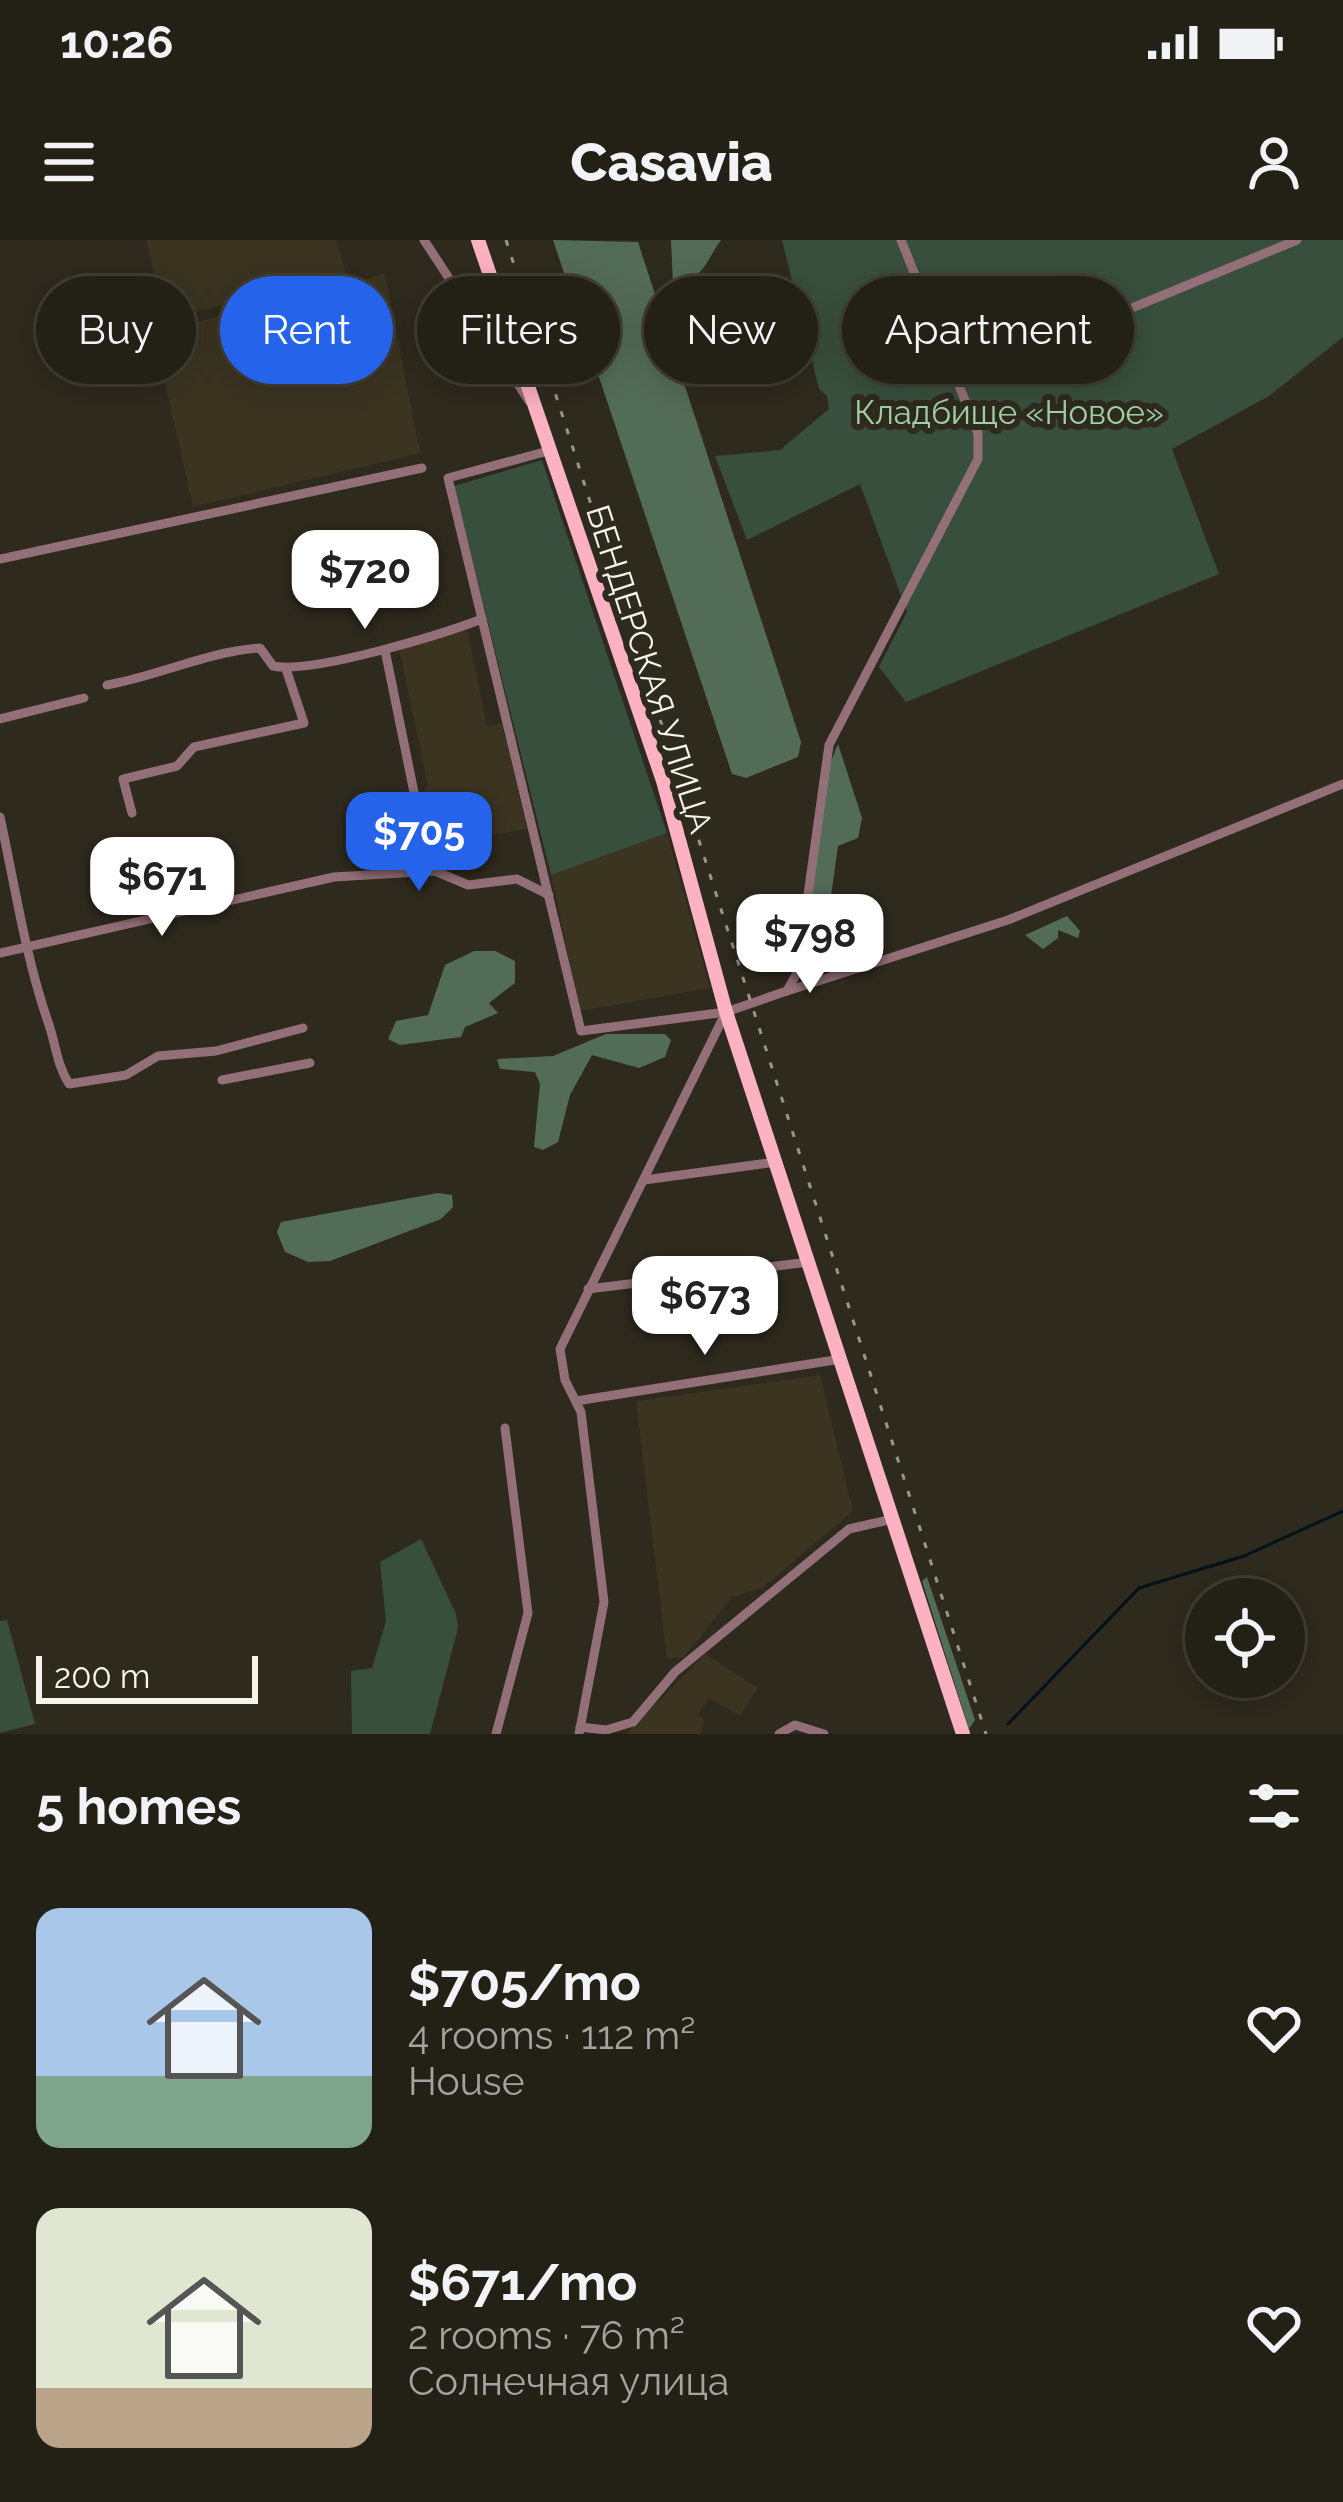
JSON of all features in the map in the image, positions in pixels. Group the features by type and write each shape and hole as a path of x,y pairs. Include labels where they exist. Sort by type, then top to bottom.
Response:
{"main road":[{"name":"БЕНДЕРСКАЯ УЛИЦА","path":"478,240 663,781 726,1012 963,1734"}],"street":[{"path":"424,240 536,413"},
{"path":"901,240 915,276"},
{"path":"1134,307 1297,240"},
{"path":"787,991 797,973 829,745 978,459 978,433 959,384"},
{"path":"548,452 448,478 581,1031 726,1012 1007,920 1343,784"},
{"path":"0,559 422,469"},
{"path":"107,685 147,678 160,669 223,651 260,648 273,666 286,669 386,650 482,619"},
{"path":"386,650 430,871"},
{"path":"132,813 123,779 177,766 194,747 304,723 286,669"},
{"path":"0,719 83,698"},
{"path":"0,817 26,947 56,1063 69,1084 126,1075 158,1056 216,1051 303,1028"},
{"path":"0,952 334,877 430,871 468,885 517,879 550,896"},
{"path":"726,1012 560,1349 565,1380 576,1401 604,1602 579,1730 610,1732 633,1722 674,1672 849,1529 893,1519"},
{"path":"222,1080 310,1063"},
{"path":"644,1180 776,1162"},
{"path":"588,1289 809,1262"},
{"path":"576,1401 841,1359"},
{"path":"496,1734 528,1613 505,1428"},
{"path":"779,1734 795,1725 824,1734"}],"shaded area":[{"path":"146,240 336,240 346,273 220,276 220,306 196,312 196,276 155,276"},
{"path":"393,315 420,453 193,507 165,384 196,384 196,322 220,316 220,384 393,384"},
{"path":"467,629 487,726 502,724 527,829 434,845 424,793 428,785 398,644"},
{"path":"667,833 710,988 580,1011 551,875"},
{"path":"820,1375 853,1511 762,1588 732,1597 684,1657 667,1659 636,1401"},
{"path":"705,1654 758,1688 740,1716 709,1698 698,1715 704,1719 701,1734 626,1734"}],"green space":[{"path":"553,240 638,242 649,276 644,276 644,384 684,384 801,742 798,757 746,778 732,774 601,384 620,384 620,276 565,276"},
{"path":"671,240 721,240 699,273 673,276"},
{"name":"Кладбище «Новое»","path":"782,240 1343,240 1343,337 1269,396 1172,449 1219,574 906,702 879,667 907,612 860,484 747,540 715,456 780,450 829,409 818,384 818,276 791,276"},
{"path":"542,460 667,833 551,875 454,486"},
{"path":"838,744 862,818 858,838 838,846 830,903 819,913 809,904 829,766"},
{"path":"1067,916 1080,931 1078,938 1058,930 1058,938 1043,949 1025,935"},
{"path":"474,951 495,951 515,961 515,983 489,1003 498,1013 465,1027 461,1037 400,1045 388,1039 396,1021 428,1015 445,965"},
{"path":"606,1034 665,1034 671,1040 665,1057 639,1068 592,1055 570,1095 558,1142 543,1150 534,1147 540,1084 535,1072 500,1069 497,1059 553,1056"},
{"path":"438,1193 452,1195 453,1207 441,1219 330,1261 308,1262 285,1252 277,1232 281,1222"},
{"path":"421,1539 458,1628 430,1734 352,1734 351,1671 372,1668 386,1621 380,1562"},
{"path":"927,1577 975,1720 969,1729 922,1581"},
{"path":"7,1620 35,1724 0,1733 0,1621"}],"waterway":[{"path":"1008,1724 1139,1588 1244,1556 1343,1511"}],"railway":[{"path":"506,240 986,1734"}]}
